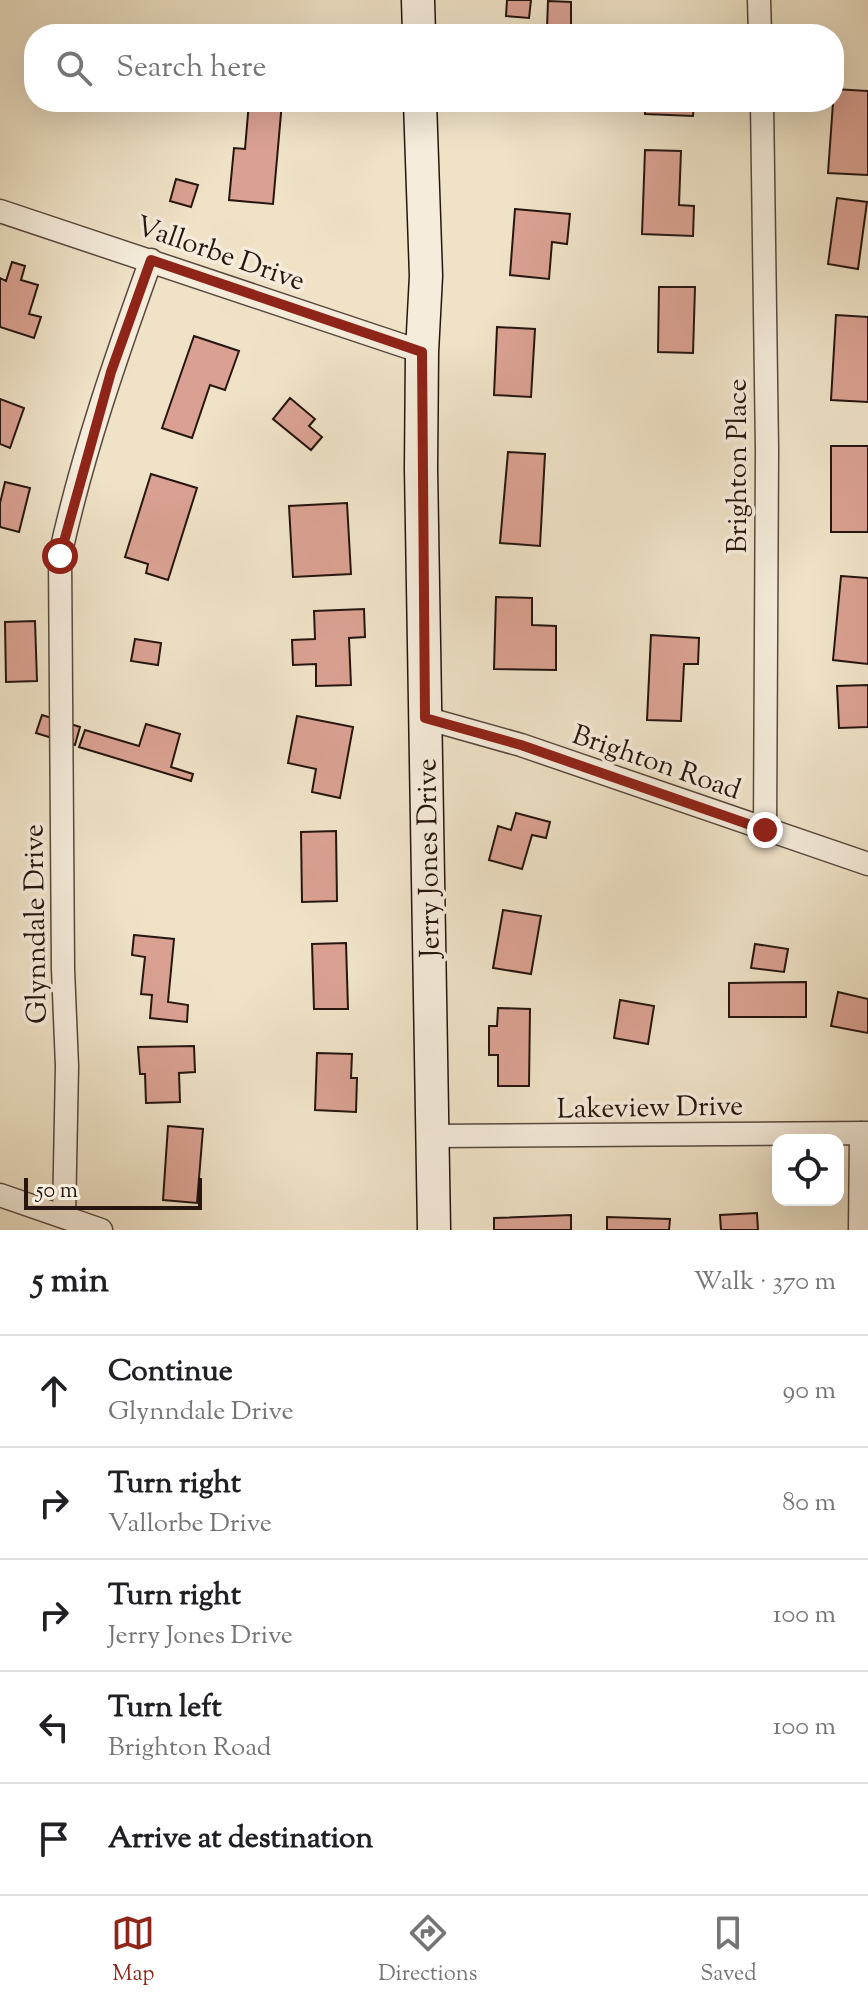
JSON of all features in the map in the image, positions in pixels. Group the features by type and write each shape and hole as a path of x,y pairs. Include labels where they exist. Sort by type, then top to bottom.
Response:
{"main road":[{"path":"418,0 419,24"},
{"name":"Jerry Jones Drive","path":"420,112 426,276 422,352 425,718 434,1230"}],"street":[{"path":"759,0 760,24"},
{"name":"Brighton Place","path":"762,112 767,450 765,830"},
{"name":"Vallorbe Drive","path":"0,211 422,352"},
{"name":"Glynndale Drive","path":"64,1217 67,1066 63,969 60,556 111,372 151,260"},
{"name":"Brighton Road","path":"425,718 521,745 868,864"},
{"path":"860,1230 864,1133"},
{"name":"Lakeview Drive","path":"432,1136 864,1133"},
{"path":"0,1195 101,1230"}],"building":[{"path":"507,0 531,0 529,18 506,16"},
{"path":"548,1 571,2 571,24 547,24"},
{"path":"844,90 868,91 868,175 828,173 832,112 844,112"},
{"path":"248,112 281,112 273,204 229,200 234,148 245,149"},
{"path":"645,112 693,112 693,116"},
{"path":"645,150 681,151 679,205 694,206 693,236 642,234"},
{"path":"176,179 198,185 191,207 170,201"},
{"path":"837,198 867,202 858,269 828,264"},
{"path":"515,209 570,214 567,244 552,242 549,279 510,275"},
{"path":"12,262 25,266 21,280 38,285 29,314 41,317 34,338 0,327 0,278 6,281"},
{"path":"659,287 695,287 693,353 658,352"},
{"path":"836,315 868,317 868,402 831,400"},
{"path":"497,327 535,329 531,397 494,395"},
{"path":"194,336 239,351 225,390 210,385 192,438 162,428"},
{"path":"290,398 315,419 309,426 322,437 311,450 273,419"},
{"path":"0,399 24,408 10,448 0,444"},
{"path":"831,446 868,446 868,532 831,532"},
{"path":"508,452 545,454 540,546 500,543"},
{"path":"151,474 197,488 168,580 146,573 148,564 125,557"},
{"path":"5,482 30,488 19,532 0,527 0,503"},
{"path":"347,503 351,574 293,577 289,506"},
{"path":"841,576 868,578 868,664 833,660"},
{"path":"496,597 532,598 532,625 556,626 556,670 494,669"},
{"path":"364,609 365,637 349,638 351,685 316,686 316,664 293,665 292,640 315,639 314,611"},
{"path":"35,621 37,681 6,682 5,622"},
{"path":"651,635 699,638 698,664 684,664 681,721 647,720"},
{"path":"135,639 161,643 158,665 131,661"},
{"path":"868,685 868,727 839,728 837,686"},
{"path":"42,715 80,727 75,745 36,733"},
{"path":"297,716 353,727 340,798 312,792 316,769 288,763"},
{"path":"146,724 180,734 171,767 193,774 191,781 79,747 85,730 139,746"},
{"path":"516,813 550,822 546,838 532,835 522,869 489,860 498,826 511,830"},
{"path":"336,831 337,901 302,902 301,832"},
{"path":"503,910 541,916 531,974 493,968"},
{"path":"134,935 174,939 168,1002 188,1005 187,1022 150,1018 152,995 141,994 145,957 132,955"},
{"path":"346,943 348,1009 314,1009 312,944"},
{"path":"755,944 788,949 784,972 751,968"},
{"path":"806,982 806,1017 729,1017 729,983"},
{"path":"838,992 868,999 868,1033 831,1026"},
{"path":"620,1000 654,1006 648,1044 614,1038"},
{"path":"498,1008 530,1009 529,1086 498,1086 498,1055 489,1055 489,1026 497,1026"},
{"path":"194,1046 195,1072 179,1073 180,1102 146,1103 145,1074 140,1074 138,1047"},
{"path":"317,1053 352,1054 351,1078 357,1078 356,1112 315,1110"},
{"path":"168,1126 203,1129 197,1203 163,1200"},
{"path":"757,1213 758,1230 721,1230 720,1215"},
{"path":"571,1215 571,1230 494,1230 494,1218"},
{"path":"607,1217 670,1219 669,1230 607,1230"}],"route":[{"path":"60,556 111,372 151,260 422,352 425,718 521,745 765,830"}]}
